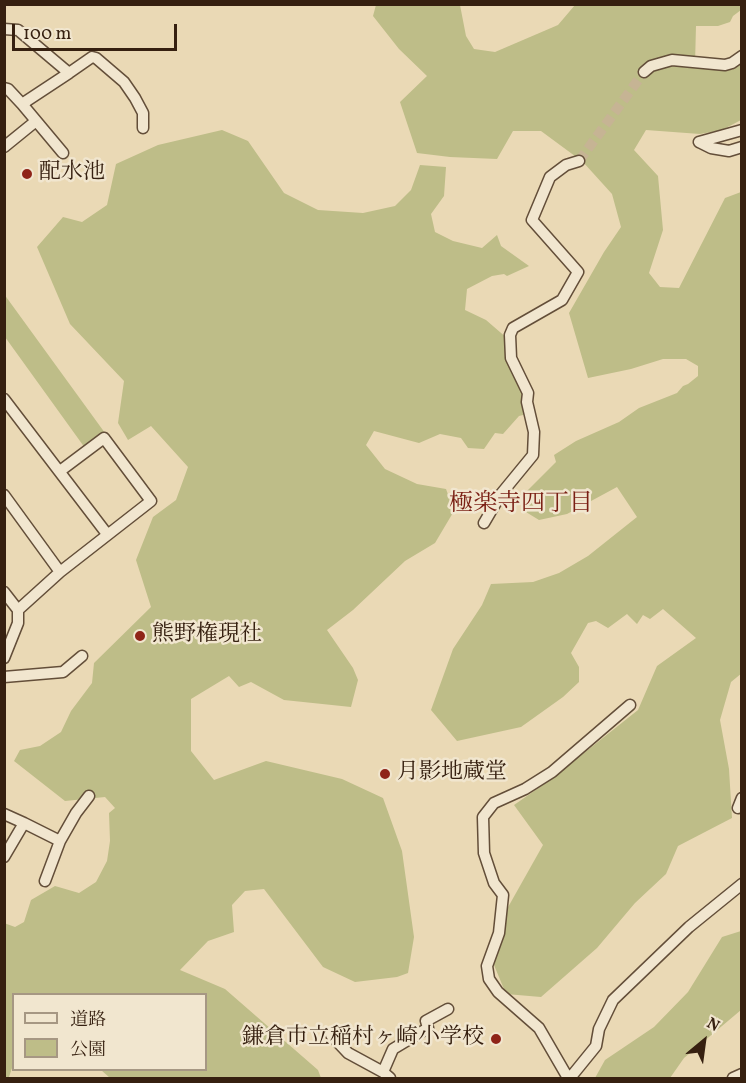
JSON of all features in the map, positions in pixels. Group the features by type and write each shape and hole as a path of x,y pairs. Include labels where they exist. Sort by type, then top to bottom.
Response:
{"street":[{"path":"4,29 18,30 69,72"},
{"path":"644,72 651,66 672,60 725,65 741,56"},
{"path":"22,104 92,57 124,82 143,113 143,128"},
{"path":"4,88 8,89 22,104 63,153"},
{"path":"4,147 36,121"},
{"path":"741,130 699,142 711,148 729,151 741,147"},
{"path":"484,523 501,494 533,455 534,432 527,402 528,393 511,358 510,335 513,328 561,300 578,272 532,220 550,177 566,165 579,161"},
{"path":"4,399 107,534"},
{"path":"18,610 60,572 151,501 104,438 60,471"},
{"path":"4,495 60,572"},
{"path":"4,592 18,610 18,623 4,658"},
{"path":"4,677 63,672 82,656"},
{"path":"630,705 552,772 525,789 494,803 483,817 484,853 494,883 503,895 499,933 489,959 488,973 492,985 539,1028 569,1078 596,1046 599,1029 613,1000 688,927 741,884"},
{"path":"45,881 60,841 89,796"},
{"path":"4,814 60,841"},
{"path":"4,858 24,823"},
{"path":"331,1035 348,1053 386,1075 393,1048 428,1028 426,1021 448,1009"},
{"path":"733,1078 741,1074"}],"green space":[{"path":"376,5 460,5 466,36 474,49 495,52 558,25 575,5 741,5 741,10 733,16 730,22 718,26 696,26 695,64 732,70 741,62 741,120 722,130 700,134 646,130 634,150 658,176 663,230 649,273 660,287 679,288 725,198 741,192 742,673 731,682 720,720 729,769 732,818 678,846 666,874 635,903 597,948 541,997 506,994 494,965 507,909 543,845 514,805 550,780 638,710 657,666 696,638 663,609 650,619 643,615 637,624 627,614 608,628 596,621 588,623 571,653 579,667 579,682 563,697 521,727 457,741 431,710 453,649 482,605 491,584 533,582 559,573 588,556 637,517 617,487 567,514 539,520 521,509 526,492 556,462 554,455 576,441 619,422 639,408 677,393 698,376 698,366 686,359 663,359 631,369 588,378 569,313 621,227 612,194 583,162 541,131 513,131 497,159 417,153 400,102 427,76 399,49 373,16"},
{"path":"222,130 248,141 284,193 318,210 363,213 395,206 411,190 420,165 446,167 444,196 431,214 435,232 453,241 482,248 497,235 501,246 529,266 507,276 504,274 492,276 467,289 465,310 486,320 508,339 522,384 527,414 519,416 503,434 495,433 484,449 468,448 461,438 440,434 419,443 374,431 366,445 385,469 417,484 446,489 454,511 435,543 405,561 353,610 327,630 353,668 358,680 351,707 284,700 251,682 239,687 229,676 191,699 191,751 214,780 266,761 342,779 383,798 402,851 414,937 408,973 397,977 355,982 323,967 264,889 245,891 232,905 234,932 208,941 180,970 225,989 318,1070 321,1078 110,1078 102,1071 207,1071 207,993 12,993 12,1068 9,1077 5,1078 4,923 15,927 24,922 31,900 55,886 79,893 96,882 107,861 110,841 109,813 115,808 105,797 65,801 14,761 20,750 40,746 61,732 71,711 92,683 94,663 151,607 136,560 153,517 176,500 188,467 151,426 128,440 118,423 124,381 70,324 37,247 63,217 82,222 107,205 116,164 158,145"},
{"path":"4,294 105,433 85,448 5,337"},
{"path":"741,931 741,1010 684,1058 670,1078 595,1078 605,1060 654,1027 688,992 722,937"}],"tunnel":[{"path":"579,161 644,72"}],"place":[{"name":"配水池","path":"27,174"},
{"name":"熊野権現社","path":"140,636"},
{"name":"月影地蔵堂","path":"385,774"},
{"name":"鎌倉市立稲村ヶ崎小学校","path":"496,1039"}],"district":[{"name":"極楽寺四丁目","path":"521,506"}]}
